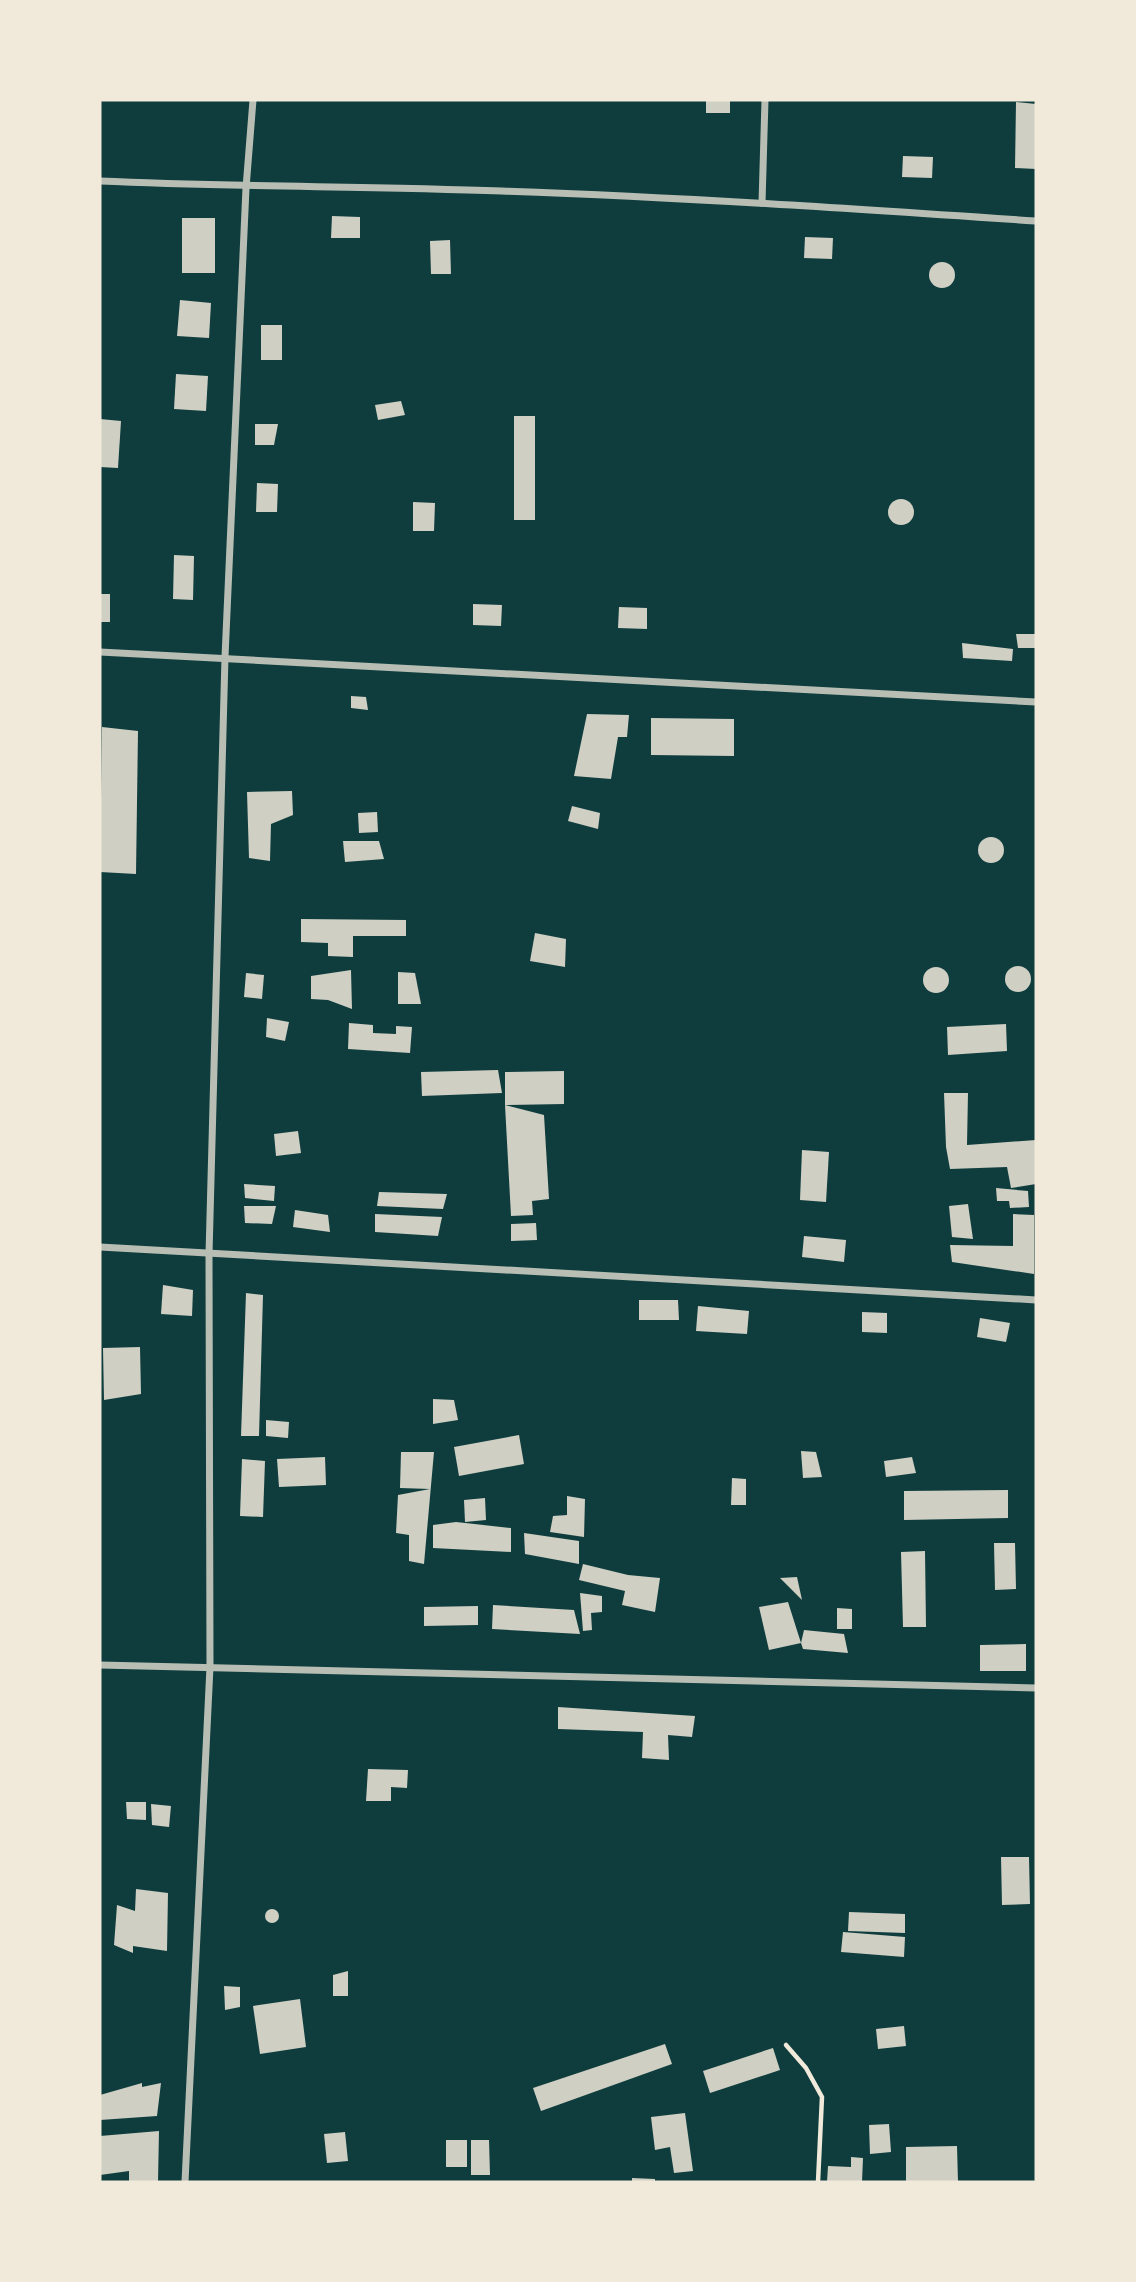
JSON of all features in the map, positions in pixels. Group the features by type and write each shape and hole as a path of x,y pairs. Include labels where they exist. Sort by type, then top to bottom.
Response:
{"street":[{"path":"185,2182 210,1667 209,1254 225,657 246,188 253,100"},
{"path":"762,203 765,100"},
{"path":"100,181 246,188 500,191 762,203 1036,221"},
{"path":"100,652 1036,702"},
{"path":"100,1247 1036,1300"},
{"path":"100,1665 1036,1688"}],"path":[{"path":"786,2045 806,2068 822,2097 818,2182"}],"building":[{"path":"706,100 730,100 730,113 706,113"},
{"path":"1016,102 1036,104 1036,169 1015,168"},
{"path":"903,156 933,157 932,178 902,177"},
{"path":"332,216 360,217 360,238 331,238"},
{"path":"182,218 215,218 215,273 182,273"},
{"path":"805,237 833,238 832,259 804,258"},
{"path":"450,240 451,274 431,274 430,241"},
{"path":"942,262 951,266 955,275 951,284 942,288 933,284 929,275 933,266"},
{"path":"180,300 211,303 209,338 177,336"},
{"path":"261,325 282,325 282,360 261,360"},
{"path":"176,374 208,376 206,411 174,409"},
{"path":"401,401 405,415 378,420 375,405"},
{"path":"514,416 535,416 535,520 514,520"},
{"path":"100,419 121,421 118,468 100,467"},
{"path":"255,424 278,424 274,445 255,445"},
{"path":"257,483 278,484 277,512 256,512"},
{"path":"901,499 910,503 914,512 910,521 901,525 892,521 888,512 892,503"},
{"path":"413,502 435,503 434,531 413,531"},
{"path":"174,555 194,556 193,600 173,599"},
{"path":"100,594 110,594 110,622 100,622"},
{"path":"473,604 502,605 501,626 473,625"},
{"path":"619,607 647,608 647,629 618,628"},
{"path":"1016,634 1036,634 1036,648 1018,648"},
{"path":"962,643 1013,649 1012,661 963,658"},
{"path":"351,696 366,697 368,710 351,708"},
{"path":"587,714 629,715 627,737 618,737 611,779 574,776"},
{"path":"651,718 734,719 734,756 651,755"},
{"path":"102,727 138,731 136,874 100,872"},
{"path":"292,791 293,815 271,824 270,861 249,858 247,792"},
{"path":"572,806 600,813 598,829 568,821"},
{"path":"377,812 378,832 359,833 358,813"},
{"path":"991,837 1000,841 1004,850 1000,859 991,863 982,859 978,850 982,841"},
{"path":"343,841 379,841 384,859 345,862"},
{"path":"301,919 406,920 406,936 353,936 353,957 328,956 328,943 301,942"},
{"path":"535,933 566,939 565,967 530,961"},
{"path":"1018,966 1027,970 1031,979 1027,988 1018,992 1009,988 1005,979 1009,970"},
{"path":"936,967 945,971 949,980 945,989 936,993 927,989 923,980 927,971"},
{"path":"351,970 352,1009 328,1000 311,999 311,976"},
{"path":"398,972 415,973 421,1004 398,1004"},
{"path":"246,973 264,975 262,999 244,997"},
{"path":"267,1018 289,1022 285,1041 266,1037"},
{"path":"349,1023 373,1025 373,1033 396,1034 396,1026 412,1027 410,1053 348,1049"},
{"path":"1006,1024 1007,1051 948,1055 947,1027"},
{"path":"498,1070 502,1093 422,1096 421,1072"},
{"path":"564,1071 564,1104 505,1105 505,1072"},
{"path":"944,1093 968,1093 967,1145 1036,1140 1036,1184 1011,1188 1007,1167 950,1169 946,1147"},
{"path":"505,1105 544,1115 549,1199 532,1201 533,1215 511,1216"},
{"path":"298,1131 301,1153 276,1156 274,1134"},
{"path":"802,1150 829,1152 826,1202 800,1200"},
{"path":"244,1184 275,1186 274,1201 245,1198"},
{"path":"996,1188 1028,1191 1029,1207 1010,1208 1009,1201 997,1201"},
{"path":"379,1192 447,1194 443,1209 377,1206"},
{"path":"968,1204 973,1239 952,1237 949,1206"},
{"path":"244,1206 276,1206 272,1224 245,1223"},
{"path":"295,1210 328,1215 330,1232 293,1227"},
{"path":"375,1214 442,1217 438,1236 375,1232"},
{"path":"1013,1214 1034,1215 1034,1274 952,1262 950,1245 1013,1246"},
{"path":"536,1223 537,1240 511,1241 511,1224"},
{"path":"804,1236 846,1240 844,1262 802,1257"},
{"path":"163,1285 193,1290 192,1316 161,1314"},
{"path":"246,1293 263,1295 259,1436 241,1436"},
{"path":"639,1300 678,1300 679,1320 639,1320"},
{"path":"698,1306 749,1311 747,1334 696,1331"},
{"path":"862,1312 887,1313 887,1333 862,1332"},
{"path":"980,1318 1010,1323 1006,1342 977,1337"},
{"path":"140,1347 141,1394 104,1400 103,1348"},
{"path":"433,1399 454,1400 458,1420 433,1424"},
{"path":"266,1420 289,1422 288,1438 266,1436"},
{"path":"519,1435 524,1464 459,1476 454,1447"},
{"path":"801,1451 816,1452 822,1477 803,1478"},
{"path":"401,1452 434,1452 424,1564 409,1561 409,1535 396,1533 398,1495 430,1489 400,1488"},
{"path":"325,1457 326,1485 279,1487 277,1459"},
{"path":"912,1457 916,1473 886,1477 884,1461"},
{"path":"242,1459 265,1461 263,1517 240,1516"},
{"path":"732,1478 746,1479 746,1505 731,1505"},
{"path":"1008,1490 1008,1518 904,1520 904,1491"},
{"path":"567,1496 585,1499 584,1537 550,1532 553,1516 567,1515"},
{"path":"485,1498 486,1520 465,1522 464,1500"},
{"path":"456,1522 511,1528 511,1552 433,1548 433,1525"},
{"path":"524,1533 579,1541 579,1564 525,1554"},
{"path":"994,1543 1015,1543 1016,1589 995,1590"},
{"path":"925,1551 926,1627 903,1627 901,1552"},
{"path":"583,1564 628,1575 660,1578 655,1612 622,1605 625,1591 579,1580"},
{"path":"797,1577 802,1600 780,1578"},
{"path":"580,1593 602,1596 602,1612 591,1613 592,1630 583,1631"},
{"path":"788,1602 801,1643 769,1650 759,1607"},
{"path":"493,1605 574,1610 580,1634 492,1629"},
{"path":"478,1606 478,1625 424,1626 424,1607"},
{"path":"837,1608 852,1609 852,1629 837,1629"},
{"path":"804,1630 844,1634 848,1653 803,1649 801,1643"},
{"path":"1026,1644 1026,1671 980,1671 980,1645"},
{"path":"558,1707 695,1716 692,1737 668,1735 669,1760 642,1758 643,1732 558,1729"},
{"path":"368,1769 408,1770 407,1788 391,1787 391,1801 366,1801"},
{"path":"126,1802 146,1802 146,1820 127,1819"},
{"path":"151,1804 171,1806 169,1827 152,1825"},
{"path":"1001,1857 1029,1857 1030,1904 1002,1905"},
{"path":"136,1889 168,1893 167,1951 133,1946 133,1953 114,1945 117,1905 135,1911"},
{"path":"269,1909 275,1909 279,1916 275,1923 269,1923 265,1919 265,1913"},
{"path":"849,1912 905,1914 905,1933 848,1931"},
{"path":"843,1932 905,1937 904,1957 841,1952"},
{"path":"348,1971 348,1996 333,1996 333,1975"},
{"path":"224,1986 240,1987 240,2007 225,2010"},
{"path":"300,1999 306,2047 260,2054 253,2006"},
{"path":"904,2026 906,2046 878,2049 876,2029"},
{"path":"665,2044 672,2064 541,2111 533,2088"},
{"path":"773,2048 780,2070 710,2093 703,2071"},
{"path":"142,2083 142,2087 161,2083 157,2116 100,2120 100,2095"},
{"path":"685,2113 693,2171 674,2173 670,2147 655,2150 651,2117"},
{"path":"889,2124 891,2152 870,2154 869,2125"},
{"path":"159,2131 158,2182 129,2182 129,2171 100,2175 100,2136"},
{"path":"345,2132 348,2161 327,2163 324,2134"},
{"path":"446,2140 467,2140 467,2167 446,2167"},
{"path":"471,2140 489,2140 490,2175 471,2175"},
{"path":"957,2146 958,2182 906,2182 906,2147"},
{"path":"851,2157 863,2158 862,2182 827,2182 828,2166 851,2167"},
{"path":"632,2178 655,2179 655,2182 632,2182"}]}
